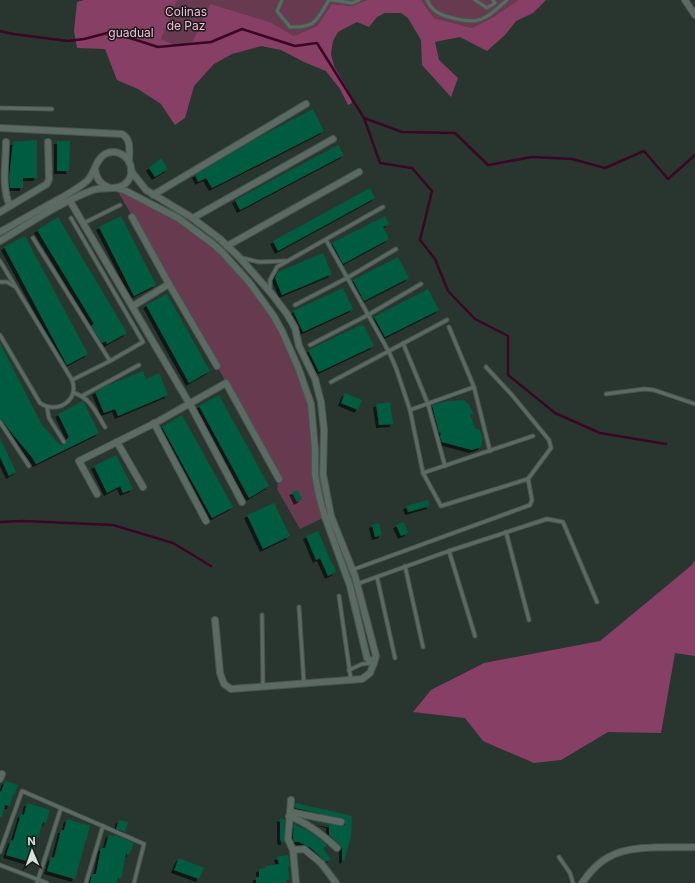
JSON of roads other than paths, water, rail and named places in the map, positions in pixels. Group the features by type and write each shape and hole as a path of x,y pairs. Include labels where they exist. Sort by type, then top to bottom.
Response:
{"street":[{"path":"685,0 695,15"},
{"path":"153,195 306,104"},
{"path":"0,128 122,134 127,137 129,142 129,162"},
{"path":"193,218 333,139"},
{"path":"6,142 5,188 10,206"},
{"path":"0,212 47,184 49,179 48,142"},
{"path":"215,620 220,673 224,684 231,689 362,679 370,673 374,663 376,656 357,584 331,516 323,474 324,430 322,409 318,391 310,368 299,346 295,328 287,314 271,293 239,257 227,246 193,218 146,190 132,171 127,158 119,153 105,154 99,160 96,169 96,175 99,181 104,185 126,191 178,218 222,252 255,289 273,315 287,341 311,404 314,435 315,475 320,500 350,586 367,658 374,663"},
{"path":"0,232 68,194 86,182 96,169"},
{"path":"0,241 70,201 94,190 121,187 129,180 132,171"},
{"path":"227,246 359,172"},
{"path":"70,201 189,403 242,502"},
{"path":"132,217 217,366"},
{"path":"133,306 169,284"},
{"path":"287,341 294,339 296,336"},
{"path":"97,494 79,461 154,423 226,383 279,479"},
{"path":"154,423 206,521"},
{"path":"314,435 324,430"},
{"path":"117,442 143,487"},
{"path":"291,800 288,838 293,850 296,883"},
{"path":"290,814 341,822"},
{"path":"290,814 319,831 337,848"},
{"path":"582,883 590,872 609,857 633,849 695,847"},
{"path":"293,850 304,849 322,863 336,883"}],"lane":[{"path":"282,0 277,11 290,27 304,27 315,22 329,0 352,3 359,0"},
{"path":"427,0 432,9 449,18 466,21 481,20 496,10 507,0"},
{"path":"475,0 487,8 495,3 493,0"},
{"path":"0,108 52,109"},
{"path":"84,223 120,205"},
{"path":"271,293 270,280 277,267 383,207"},
{"path":"72,218 143,342 72,380"},
{"path":"33,238 110,361"},
{"path":"326,240 396,368 410,410 423,473 441,506 528,479 551,448 549,440 512,395 486,367"},
{"path":"295,305 347,278 396,249"},
{"path":"239,257 259,262 288,261"},
{"path":"0,261 74,384 74,393 68,402 62,406 54,408 47,407 38,400 0,335"},
{"path":"0,282 9,283 16,287"},
{"path":"310,345 368,315 422,284"},
{"path":"331,382 447,320"},
{"path":"449,328 474,387 490,451"},
{"path":"403,343 428,404 445,466"},
{"path":"82,396 139,365"},
{"path":"410,410 474,387"},
{"path":"606,394 644,389 654,390 695,404"},
{"path":"74,393 89,401 105,427"},
{"path":"47,407 50,418 64,442"},
{"path":"0,422 29,466"},
{"path":"423,473 533,436"},
{"path":"352,570 530,505 532,500 528,479"},
{"path":"357,584 405,566 547,519 563,522 598,602"},
{"path":"506,532 529,620"},
{"path":"449,551 475,636"},
{"path":"405,566 423,647"},
{"path":"377,577 395,658"},
{"path":"339,596 351,680"},
{"path":"299,607 304,684"},
{"path":"262,615 263,686"},
{"path":"349,670 362,664 374,663"},
{"path":"0,852 22,791 144,844 134,883"},
{"path":"38,881 62,808"},
{"path":"86,883 103,826"},
{"path":"559,857 570,873 573,883"},
{"path":"0,865 38,881 47,883"}],"waterway":[{"path":"0,31 68,41 84,39 111,32 158,47 211,42 242,29 295,46 317,43 364,118 402,132 455,133 488,165 532,157 572,159 605,168 644,151 668,179 695,155"},
{"path":"364,118 380,163 412,168 432,191 420,240 435,259 448,291 475,319 508,336 508,375 555,413 600,433 666,444"},
{"path":"0,522 23,521 113,525 173,543 211,566"}],"park label":[{"name":"Colinas de Paz","path":"186,18"},
{"name":"guadual","path":"131,32"}]}
